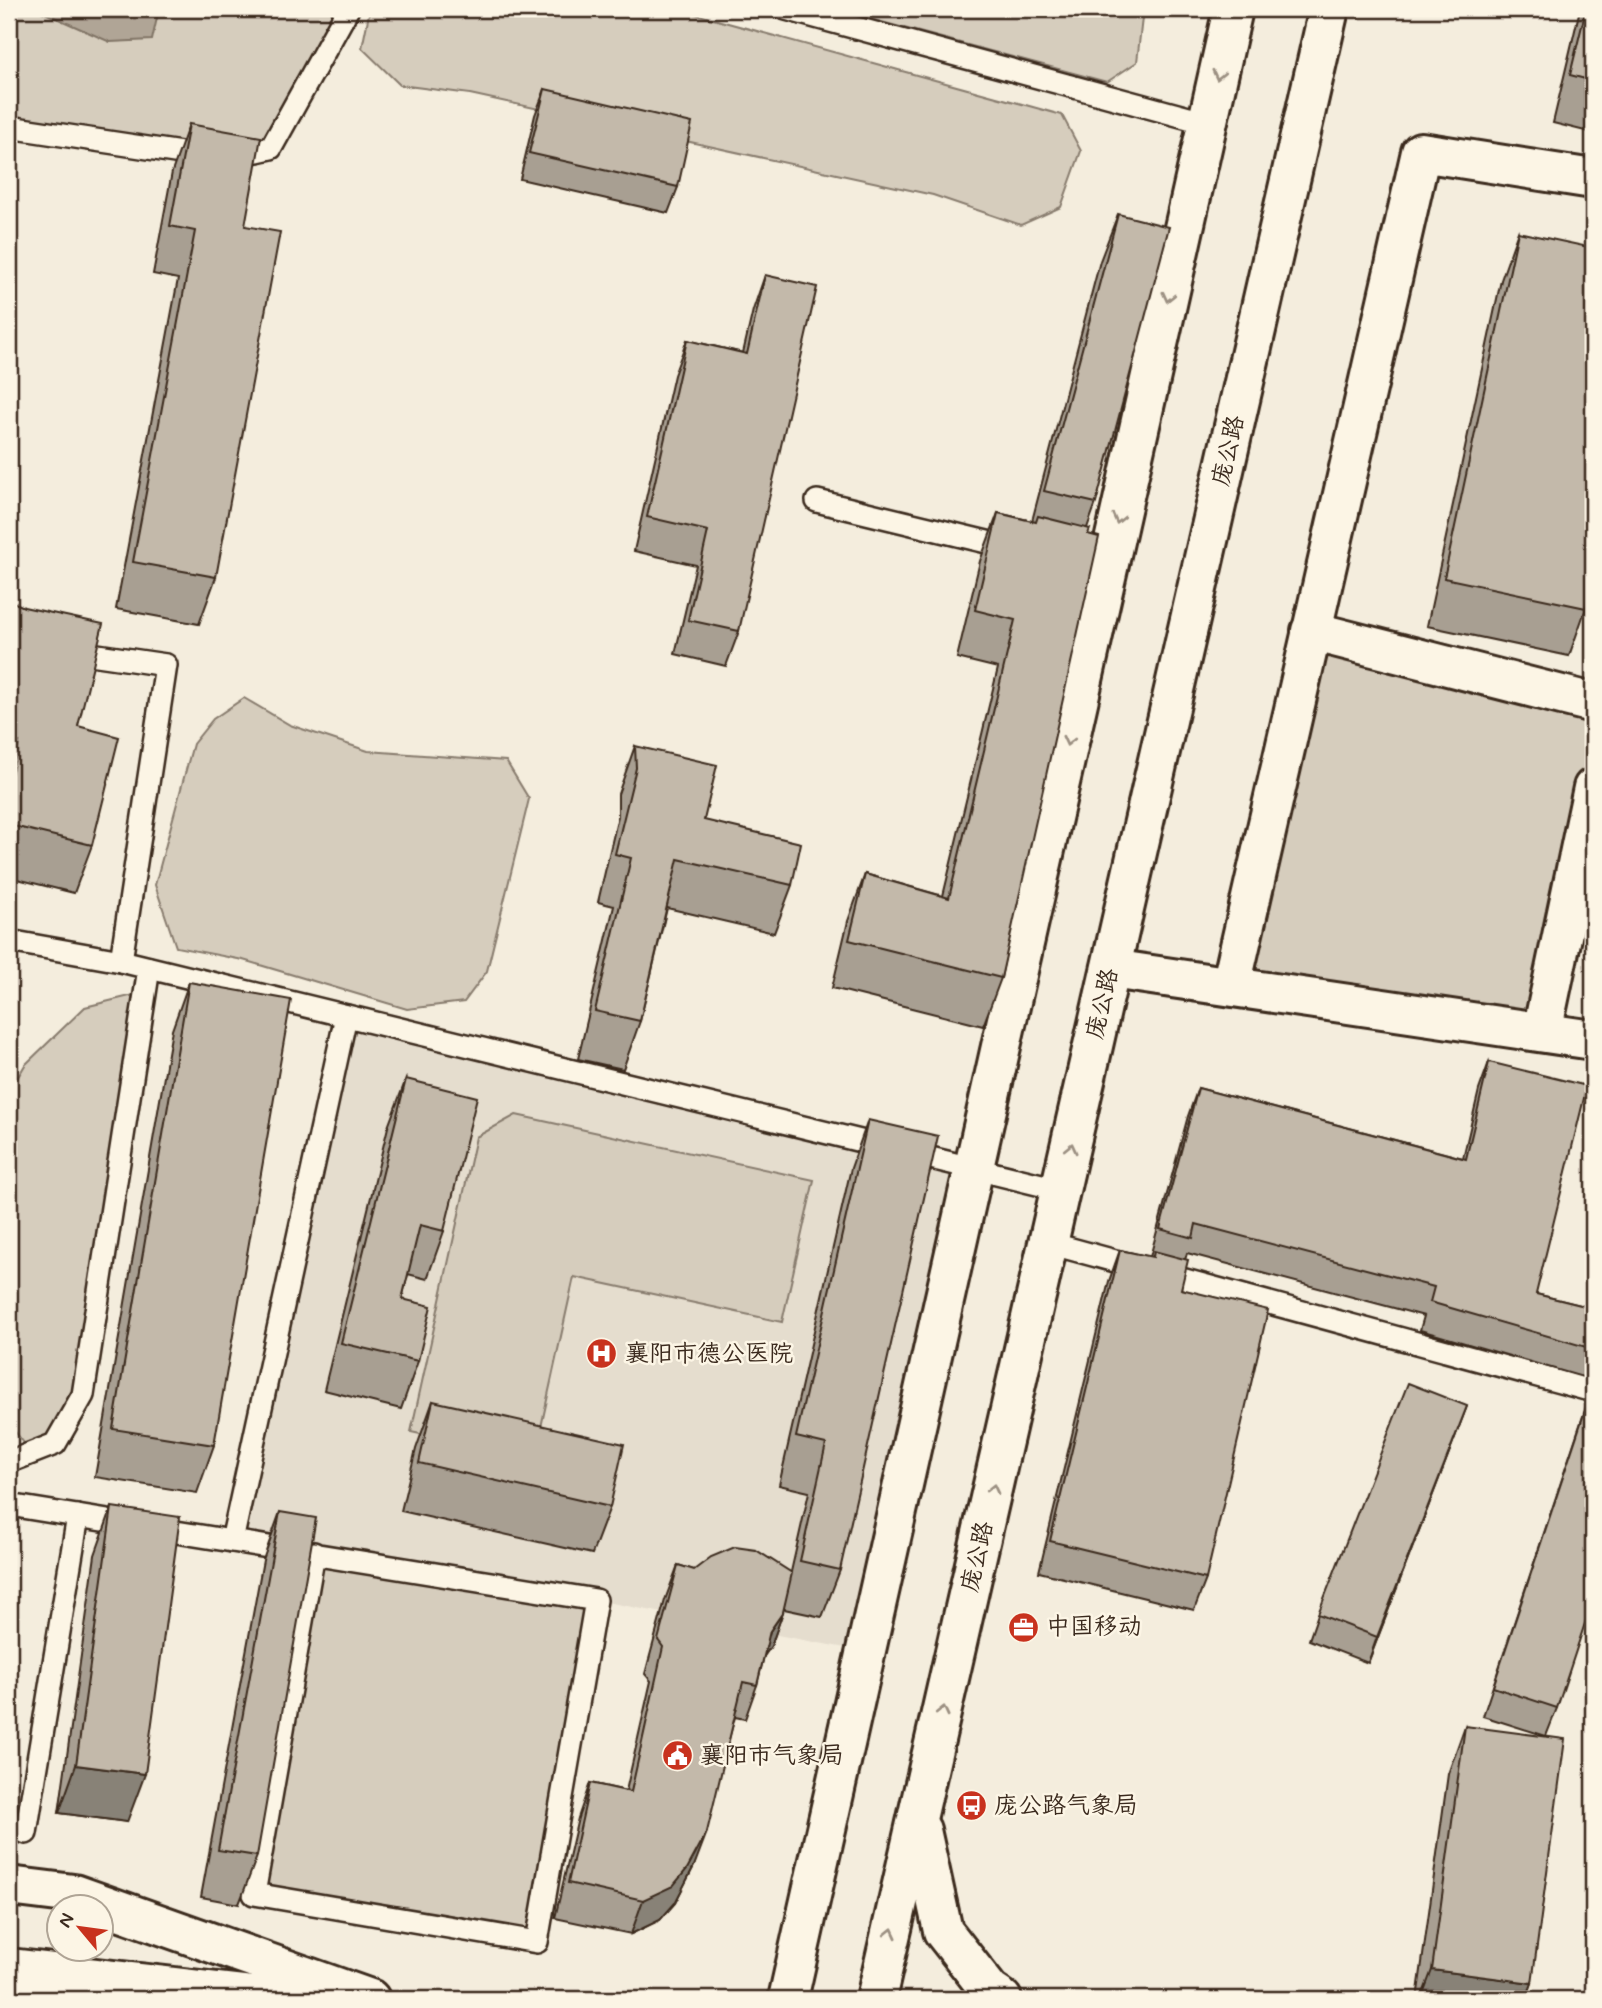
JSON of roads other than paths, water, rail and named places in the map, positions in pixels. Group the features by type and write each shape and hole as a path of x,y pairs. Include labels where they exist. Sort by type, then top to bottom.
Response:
{"main road":[{"path":"789,1999 972,1168 1100,569 1233,9"},
{"name":"庞公路","path":"876,1999 1329,9"},
{"path":"1231,986 1421,152 1593,179"},
{"path":"1311,631 1593,703"},
{"path":"1542,1032 1593,788"},
{"path":"1111,968 1593,1040"},
{"path":"918,1820 943,1931 990,1992 1002,1999"},
{"path":"9,1886 74,1894 370,1999"},
{"path":"9,1941 124,1983"},
{"path":"9,1968 279,1999"}],"lane":[{"path":"9,127 220,159 271,148 348,9"},
{"path":"786,9 1208,123"},
{"path":"817,501 1041,555"},
{"path":"48,648 166,665 121,961"},
{"path":"9,941 121,961 1062,1190"},
{"path":"9,1462 54,1444 83,1395 149,968"},
{"path":"232,1541 346,1016"},
{"path":"1049,1243 1593,1391"},
{"path":"9,1505 314,1553 596,1600 537,1942 254,1894 314,1553"},
{"path":"26,1833 78,1516"}],"place":[{"name":"襄阳市德公医院","path":"602,1354"},
{"name":"中国移动","path":"1023,1627"},
{"name":"襄阳市气象局","path":"677,1756"},
{"name":"庞公路气象局","path":"971,1806"}]}
